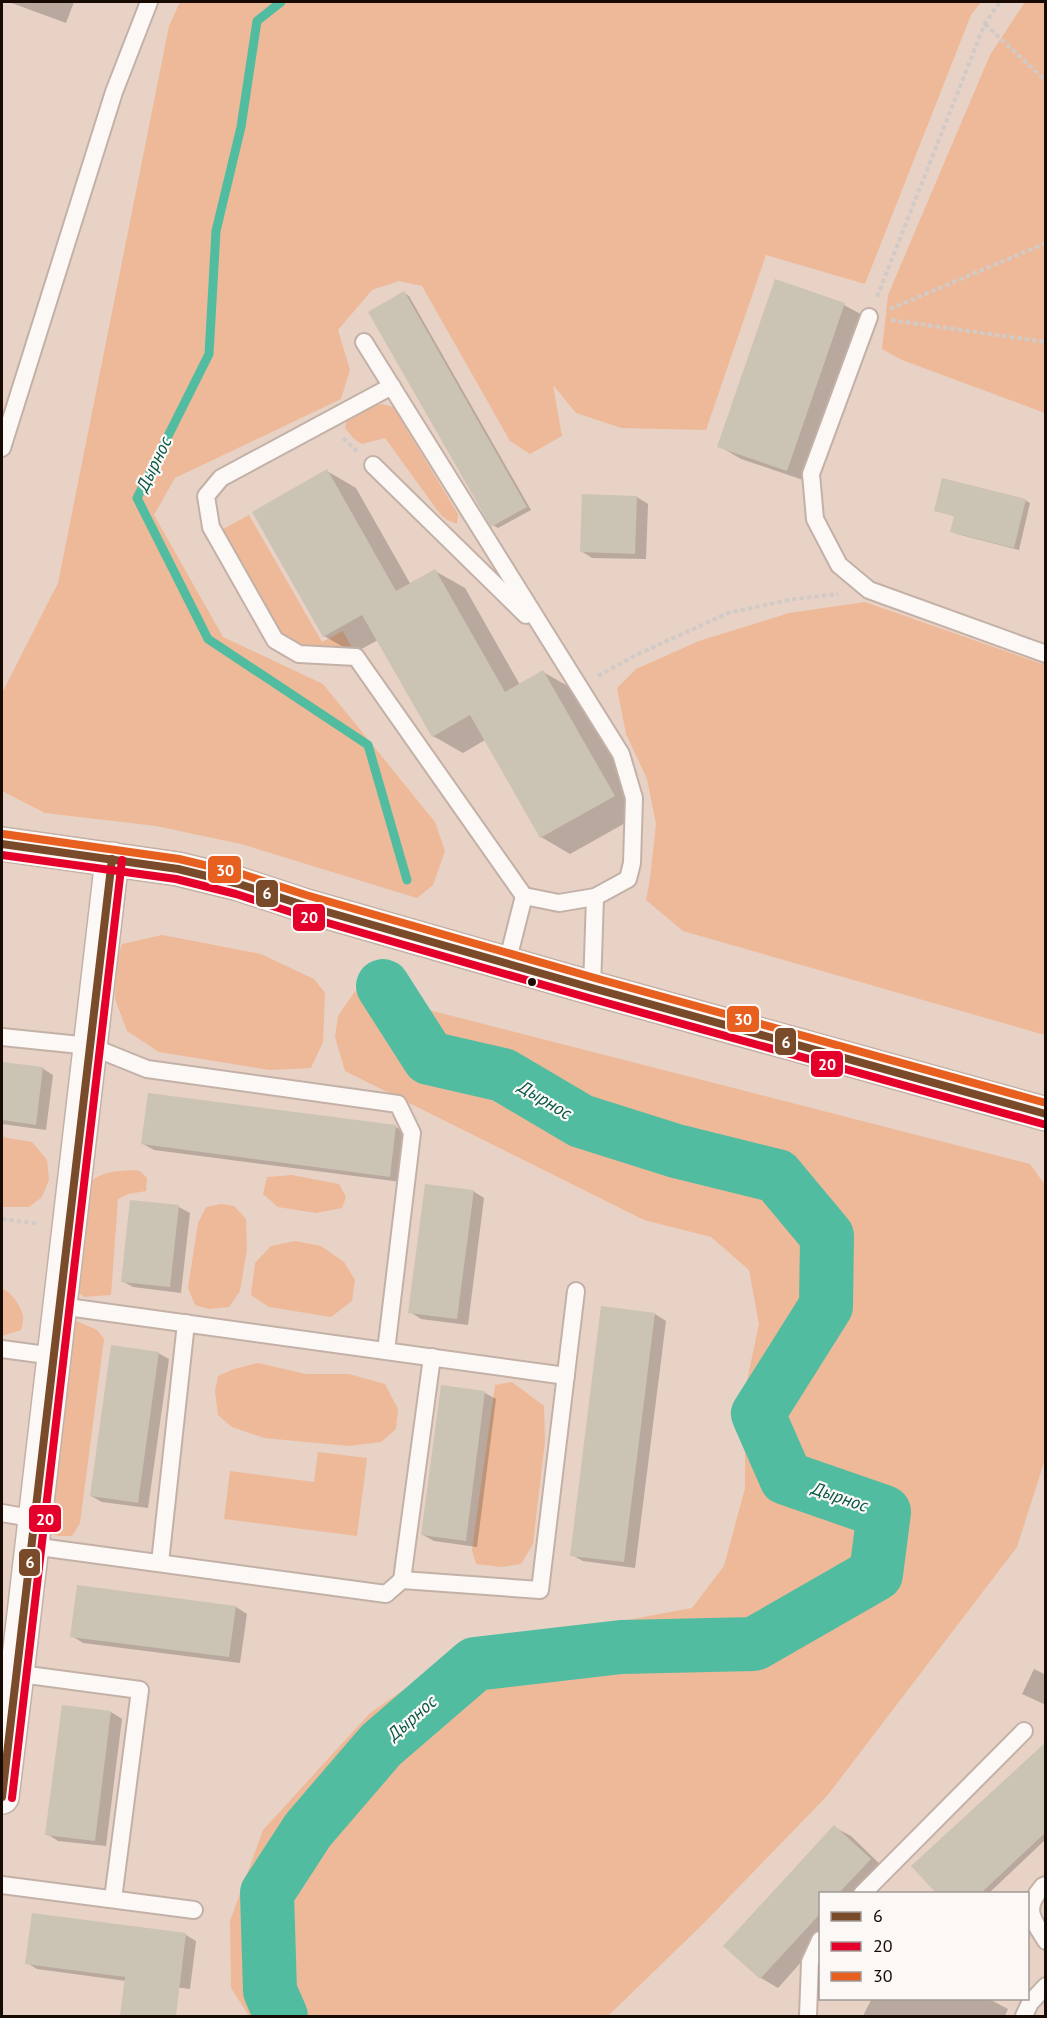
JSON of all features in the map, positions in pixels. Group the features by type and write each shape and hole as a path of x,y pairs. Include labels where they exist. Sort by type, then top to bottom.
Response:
{"main road":[{"path":"2,844 178,869 238,884 592,988 1046,1114"},
{"path":"2,1797 9,1672 34,1532 112,859"}],"lane":[{"path":"2,448 114,92 149,2"},
{"path":"870,317 811,474 814,519 839,565 868,590 1046,654"},
{"path":"364,342 392,386 621,754 634,798 632,863 628,879 595,897 559,903 525,896 356,657 300,654 275,640 211,527 206,496 221,478 392,386"},
{"path":"373,465 546,634"},
{"path":"507,963 525,896"},
{"path":"592,988 595,897"},
{"path":"2,1036 90,1046 147,1070 398,1104 412,1133 386,1351"},
{"path":"402,1580 540,1590 576,1290"},
{"path":"60,1306 566,1376"},
{"path":"160,1563 186,1323"},
{"path":"2,1349 54,1356"},
{"path":"2,1514 34,1532 160,1563 387,1594 402,1580 432,1357"},
{"path":"9,1672 140,1690 113,1899"},
{"path":"863,1892 1024,1731"},
{"path":"2,1885 194,1910"},
{"path":"1046,1885 1032,1899 1031,1917 1046,1941"},
{"path":"808,2016 810,1962 819,1942"},
{"path":"1024,2016 1030,2002 1046,1986"}],"path":[{"path":"870,317 985,23 1000,2"},
{"path":"985,23 1046,81"},
{"path":"870,317 1046,243"},
{"path":"870,317 1046,342"},
{"path":"326,422 373,465"},
{"path":"579,687 634,656 728,613 794,599 868,590"}],"shaded area":[{"path":"180,2 981,2 971,15 865,284 766,255 706,430 621,428 576,413 553,385 562,436 530,454 510,441 422,286 399,281 372,290 338,330 350,370 341,399 175,478 154,515 223,637 323,684 435,822 445,851 433,885 417,898 241,844 156,826 45,813 2,791 2,693 58,583 169,26"},
{"path":"1025,2 1045,2 1045,413 902,360 882,349 888,295 990,55"},
{"path":"382,404 393,407 458,514 457,524 440,514 385,438 362,444 345,428 347,420 363,409"},
{"path":"249,515 322,642 343,631 354,652 295,646 277,632 221,530"},
{"path":"865,602 1045,665 1045,1035 683,931 646,900 656,824 647,779 626,734 617,688 636,669 699,641 789,613"},
{"path":"162,935 261,954 314,979 325,993 323,1042 311,1068 269,1070 159,1052 127,1031 115,999 116,963 122,944"},
{"path":"355,991 1030,1164 1045,1185 1046,1456 1017,1547 827,1796 704,1923 608,2016 249,2016 231,1988 230,1921 263,1830 370,1713 460,1651 692,1608 724,1566 745,1488 745,1390 759,1324 749,1270 711,1237 644,1220 345,1071 335,1037 338,1016"},
{"path":"2,1137 32,1142 47,1160 49,1180 42,1197 29,1207 2,1207"},
{"path":"132,1170 140,1171 147,1178 146,1191 128,1194 118,1199 111,1295 84,1297 77,1291 87,1185 102,1175"},
{"path":"292,1175 339,1184 346,1197 342,1208 316,1213 278,1207 263,1194 267,1177"},
{"path":"221,1204 234,1206 246,1219 247,1249 240,1291 229,1307 209,1309 195,1305 188,1288 198,1223 206,1207"},
{"path":"295,1241 321,1246 344,1262 355,1280 352,1301 331,1317 269,1307 251,1295 255,1263 271,1246"},
{"path":"2,1289 9,1292 15,1299 22,1311 23,1319 21,1330 2,1336"},
{"path":"72,1319 97,1330 104,1339 80,1523 72,1536 59,1536 45,1533"},
{"path":"258,1363 306,1374 349,1374 385,1384 398,1409 396,1429 381,1442 349,1446 264,1438 232,1427 218,1415 215,1391 218,1376"},
{"path":"512,1382 544,1406 545,1441 533,1544 521,1564 502,1567 476,1564 472,1550 495,1385"},
{"path":"318,1452 367,1458 357,1536 224,1519 230,1471 314,1482"}],"building":[{"path":"775,279 845,303 787,471 717,447"},
{"path":"404,291 527,507 491,527 368,312"},
{"path":"327,469 396,591 435,569 505,692 543,670 615,796 540,838 470,715 432,737 362,615 323,637 252,512"},
{"path":"942,478 1026,499 1014,548 950,532 954,516 934,511"},
{"path":"582,494 637,496 635,554 580,552"},
{"path":"2,1062 43,1067 36,1125 2,1120"},
{"path":"148,1093 396,1125 390,1177 141,1144"},
{"path":"425,1184 474,1190 457,1319 408,1313"},
{"path":"130,1200 179,1205 170,1287 121,1282"},
{"path":"601,1306 655,1313 624,1562 570,1556"},
{"path":"111,1345 159,1352 138,1503 90,1496"},
{"path":"441,1385 485,1391 466,1541 421,1535"},
{"path":"77,1585 236,1606 229,1657 70,1637"},
{"path":"62,1705 111,1711 95,1841 45,1835"},
{"path":"1046,1742 1046,1832 982,1892 935,1892 911,1866"},
{"path":"834,1825 871,1859 840,1892 819,1892 819,1915 760,1979 723,1946"},
{"path":"32,1913 186,1933 176,2016 120,2016 125,1977 25,1964"}],"waterway":[{"name":"Дырнос","path":"281,2 257,21 241,127 216,231 209,354 137,498 208,639 368,745 407,880"},
{"name":"Дырнос","path":"281,2016 270,1991 267,1893 308,1830 381,1745 475,1664 621,1647 754,1644 876,1574 884,1512 786,1478 758,1414 826,1306 827,1236 777,1176 676,1151 581,1121 503,1075 429,1058 383,986"}],"transit line":[{"name":"30","path":"3,834 179,859 242,874 306,895 595,978 1046,1103"},
{"name":"6","path":"2,844 178,869 239,884 303,905 592,988 1046,1114"},
{"name":"20","path":"2,855 176,879 236,894 300,915 589,998 1043,1124"},
{"name":"6","path":"2,1797 112,859"},
{"name":"20","path":"12,1798 122,860"}]}
